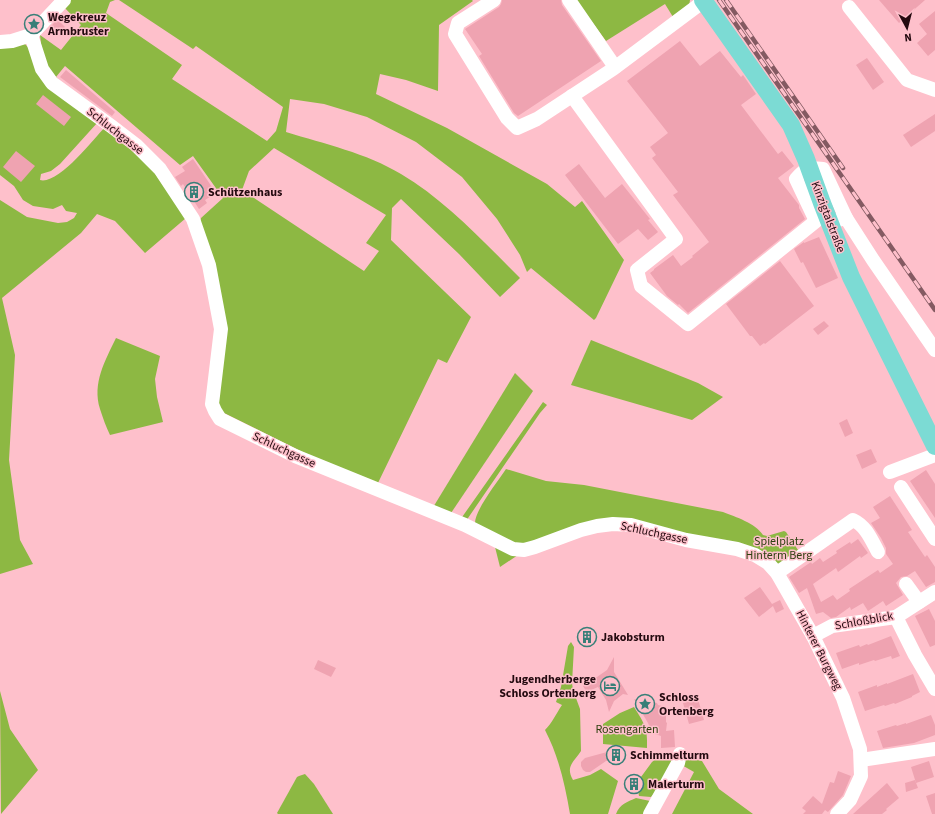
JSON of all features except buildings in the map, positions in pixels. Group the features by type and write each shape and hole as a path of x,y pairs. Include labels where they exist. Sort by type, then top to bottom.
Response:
{"main road":[{"name":"Kinzigtalstraße","path":"704,1 791,125 809,167 838,220 852,277 935,446"}],"street":[{"path":"0,42 12,41 31,35 64,0"},
{"path":"494,0 458,23 455,34 507,118 517,128 537,119 615,67 704,1"},
{"path":"569,0 615,67"},
{"path":"849,7 907,80 935,90"},
{"name":"Schluchgasse","path":"31,35 42,69 52,83 111,126 136,146 160,169 193,219 209,265 221,329 212,404 220,419 295,456 466,525 513,549 524,550 535,547 581,530 597,526 613,524 631,525 686,540 737,549 755,555 768,563 777,573"},
{"path":"572,96 676,239 637,270 641,286 688,324 816,221 796,179 803,170 809,167"},
{"path":"838,220 873,260 935,350"},
{"path":"890,472 935,455"},
{"path":"901,487 935,539"},
{"path":"777,573 853,520 859,523 866,530 878,552"},
{"name":"Hinterer Burgweg","path":"777,573 813,636 843,698 860,749 861,776 850,800 837,814"},
{"path":"906,584 919,602"},
{"name":"Schloßblick","path":"813,636 832,626 896,617 935,592"},
{"path":"896,617 915,655 935,688"},
{"path":"861,760 935,749"},
{"path":"650,814 678,763 680,754"}],"green space":[{"path":"70,0 115,0 110,2 106,13 182,65 172,79 267,141 276,131 283,107 196,46 193,49 119,0 472,0 473,1 439,25 438,91 406,80 380,74 376,94 447,128 547,184 575,207 582,201 624,260 596,318 594,320 531,268 527,272 520,255 497,219 462,177 416,142 367,117 324,104 290,99 286,132 374,160 401,174 417,184 448,209 478,236 520,278 500,297 459,254 401,199 392,208 391,240 471,317 447,363 438,359 377,485 341,471 220,411 217,397 221,359 199,226 201,218 223,198 193,156 180,165 65,66 56,77 43,62 40,35 61,50 81,25 64,7","holes":["274,148 386,215 366,243 379,251 364,271 242,190 249,171"]},
{"path":"576,0 690,0 689,6 673,17 665,4 606,41"},
{"path":"25,44 98,122 60,164 51,171 41,174 40,180 47,180 56,176 65,169 84,151 105,127 145,159 186,218 145,253 115,221 97,214 81,233 2,298 15,355 9,460 20,540 33,564 0,574 0,200 27,217 58,223 67,222 74,218 77,213 66,211 62,205 53,209 33,206 23,200 14,186 0,175 0,47"},
{"path":"116,338 160,356 155,379 157,397 163,422 110,435 100,409 98,390 101,372"},
{"path":"591,340 698,383 723,397 692,420 571,385"},
{"path":"515,373 533,391 449,516 432,509"},
{"path":"543,402 547,405 466,521 460,520"},
{"name":"Spielplatz Hinterm Berg","path":"506,469 546,481 584,485 723,512 750,524 763,535 767,536 784,531 786,532 800,553 782,567 626,522 522,548 475,523 476,517 483,503"},
{"path":"494,543 521,553 500,567"},
{"path":"571,642 574,647 572,683 580,709 581,751 571,764 570,771 573,780 590,775 601,769 618,781 608,814 570,814 561,771 545,730 562,705 556,702 561,687 568,646"},
{"path":"0,691 10,729 38,770 1,814"},
{"name":"Rosengarten","path":"634,707 645,726 647,748 603,744 603,724 620,713"},
{"path":"674,756 659,787 651,797 639,796 638,791 643,785 641,777 652,762 658,757"},
{"path":"682,756 702,761 719,789 753,814 672,814 694,772 680,764"},
{"path":"305,774 314,784 333,814 277,813 297,777"},
{"path":"636,798 650,801 644,814 616,814 627,802"}],"railway":[{"path":"719,0 935,310"},
{"path":"726,0 843,168"}],"place":[{"name":"Wegekreuz Armbruster","path":"34,24"},
{"name":"Schützenhaus","path":"194,192"},
{"name":"Jakobsturm","path":"587,637"},
{"name":"Jugendherberge Schloss Ortenberg","path":"610,686"},
{"name":"Schloss Ortenberg","path":"645,704"},
{"name":"Schimmelturm","path":"616,755"},
{"name":"Malerturm","path":"634,784"}]}
